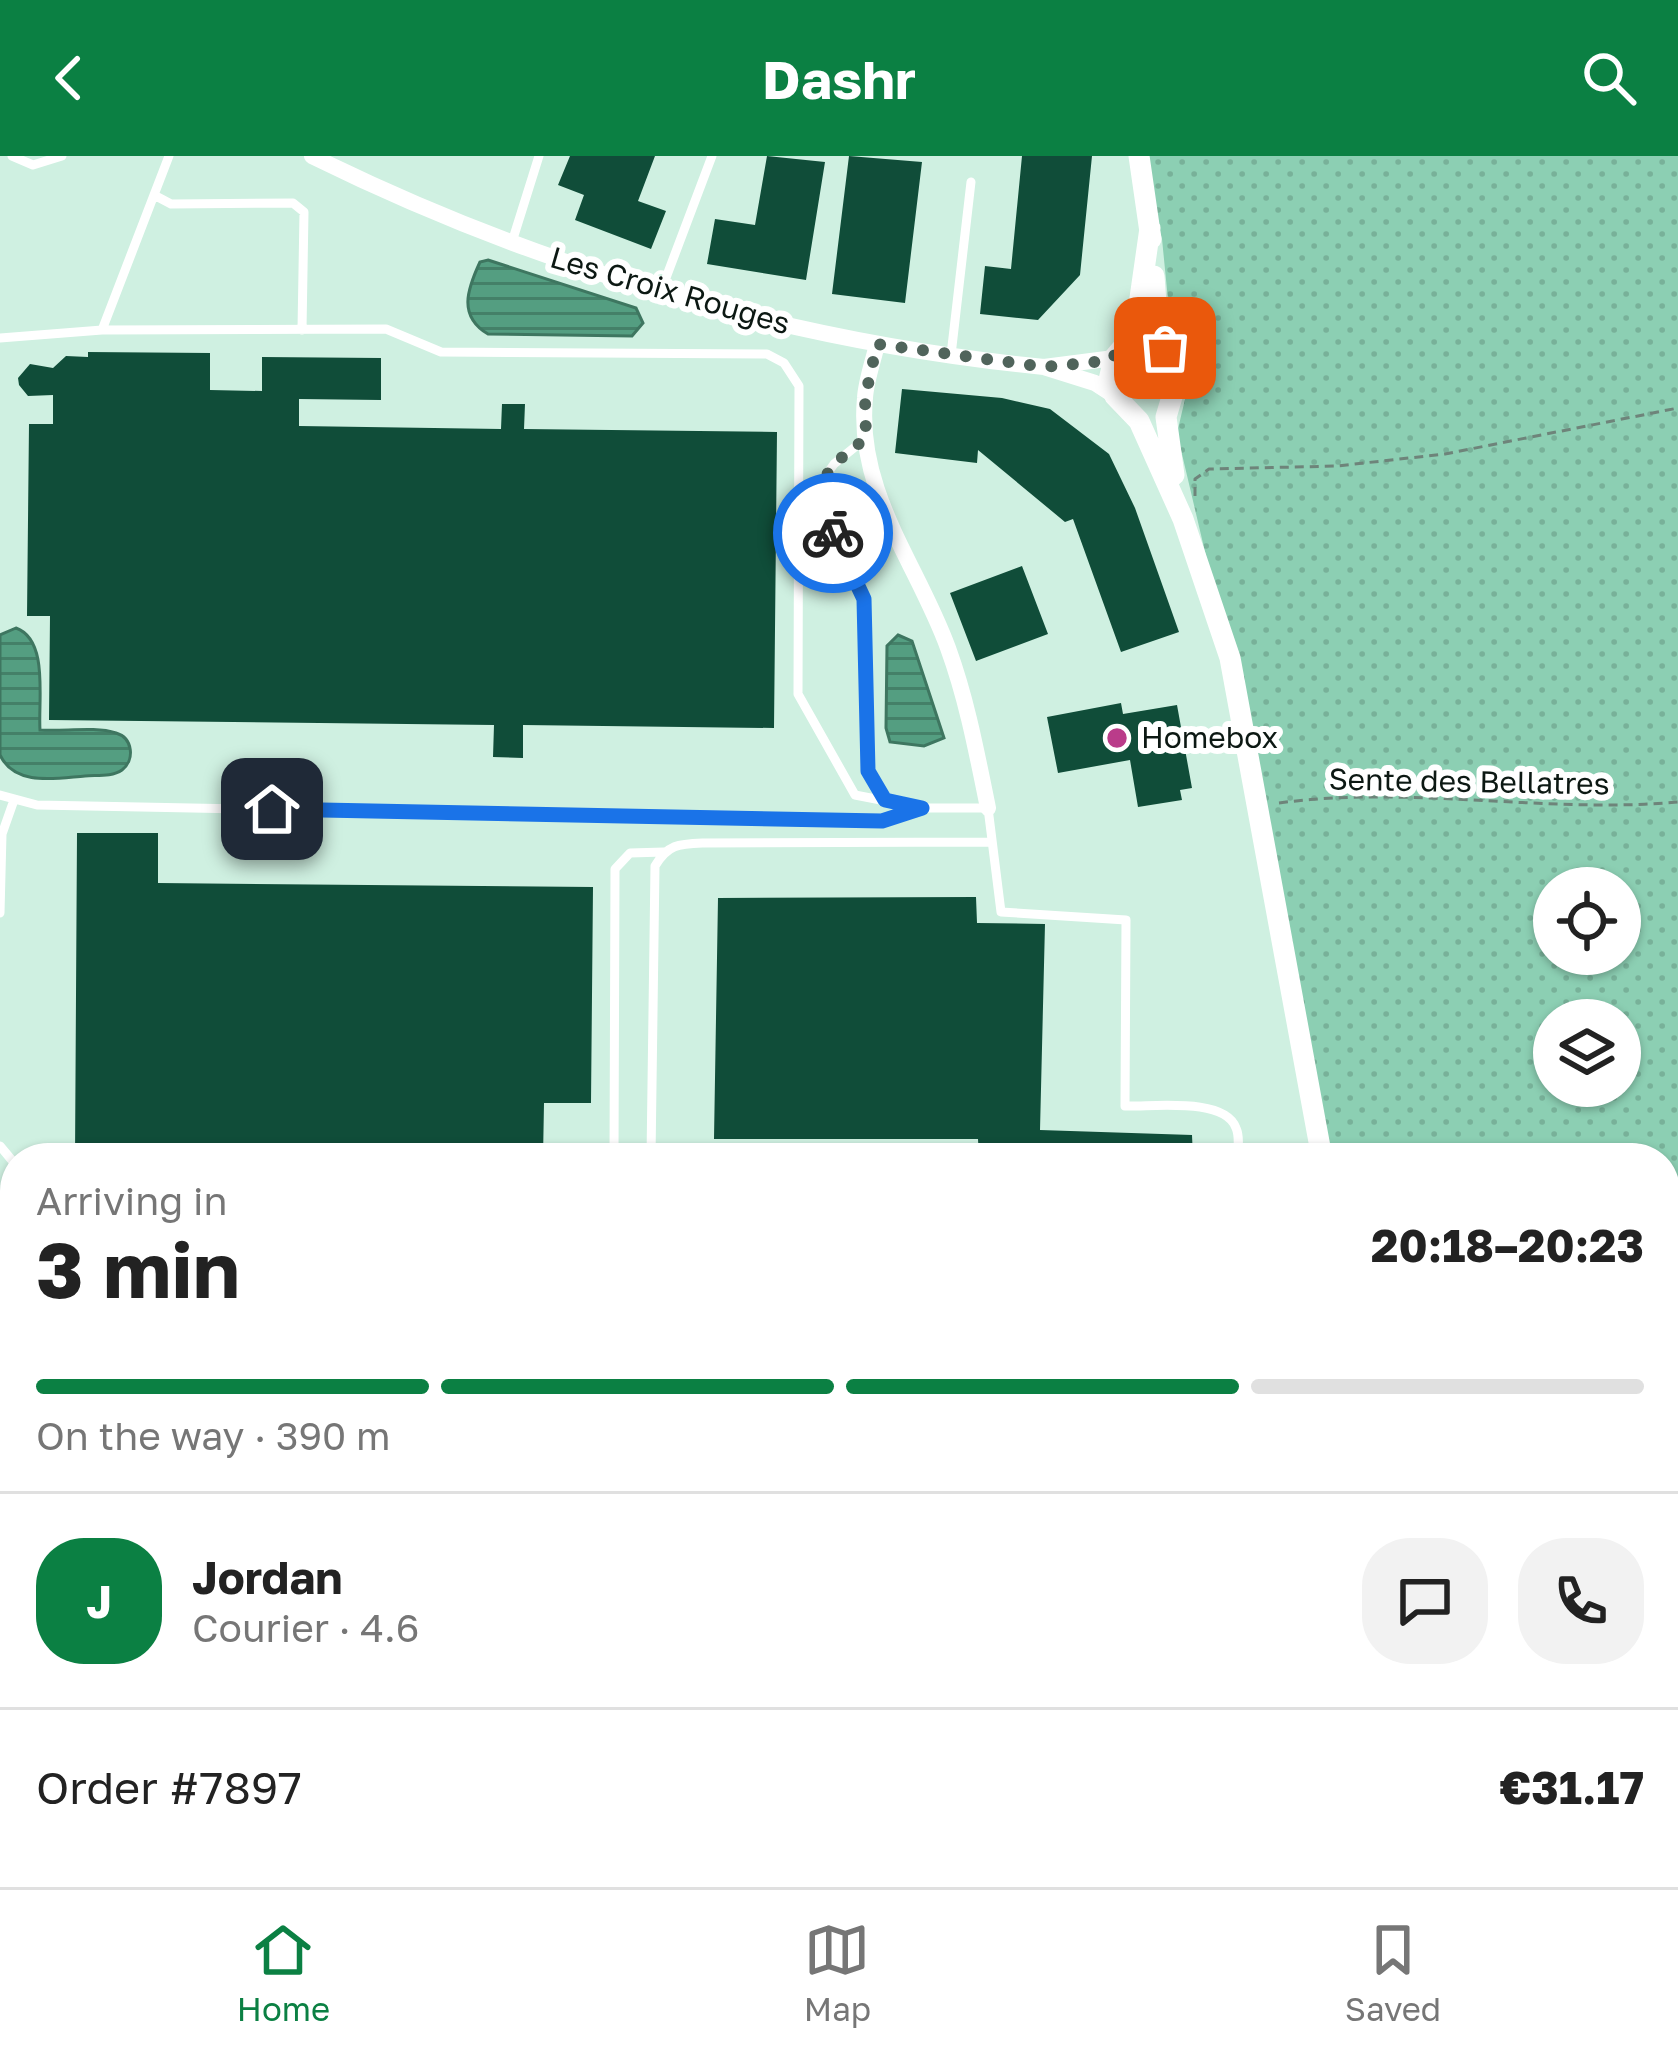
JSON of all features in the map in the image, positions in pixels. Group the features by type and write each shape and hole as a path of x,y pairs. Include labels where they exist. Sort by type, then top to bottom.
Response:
{"street":[{"name":"Les Croix Rouges","path":"312,156 388,194 512,244 661,291 877,344 1044,367 1095,383 1122,402"},
{"path":"1139,156 1158,330 1179,378 1170,399 1166,430 1183,519"},
{"path":"1150,228 1137,323 1109,380 1142,427 1183,519 1230,658 1319,1143"},
{"path":"1120,352 1149,341 1169,352"},
{"path":"877,344 865,398 875,488 950,652 988,808"},
{"name":"Les Croix Rouges","path":"1044,367 1120,352"},
{"path":"1122,402 1150,410 1170,399"}],"lane":[{"path":"12,156 33,165 62,156"},
{"path":"101,331 169,156"},
{"path":"512,244 539,156"},
{"path":"661,291 712,156"},
{"path":"951,355 971,182"},
{"path":"154,195 171,204 293,203 304,212 302,329"},
{"path":"0,338 101,331 386,328 440,352 766,354 784,362 799,386 798,694 855,795 922,808 988,808 1001,912 1126,920 1125,1106 1213,1108 1227,1114 1238,1131 1238,1143"},
{"path":"799,515 834,464 866,438"},
{"path":"818,488 823,511 864,599 868,771 885,800"},
{"path":"0,795 38,805 882,821 922,808"},
{"path":"0,913 2,834 14,800"},
{"path":"651,1143 656,866 664,852 673,845 704,843 992,842"},
{"path":"614,1143 615,869 630,853 664,852"}],"path":[{"path":"1183,519 1195,500 1195,479 1209,469 1337,466 1445,454 1678,408"},
{"name":"Sente des Bellatres","path":"1259,806 1356,798 1613,808 1678,802"}],"shaded area":[{"path":"1141,156 1678,156 1678,1143 1320,1143 1230,658 1177,433 1191,374 1170,320 1162,239"},
{"path":"488,260 636,308 643,323 632,336 488,334 472,319 468,302 480,262"},
{"path":"1144,357 1158,363 1164,377 1158,391 1144,397 1130,391 1124,377 1130,363"},
{"path":"16,628 26,635 38,658 40,730 116,733 126,739 130,750 122,770 50,779 26,776 7,765 0,755 0,635"},
{"path":"898,635 912,641 944,738 924,746 890,742 886,728 887,646"}],"building":[{"path":"570,156 655,156 638,201 666,211 651,249 575,220 584,195 558,185"},
{"path":"767,156 825,162 806,280 707,264 715,219 755,225"},
{"path":"849,156 922,162 905,303 832,294"},
{"path":"1022,156 1092,156 1080,275 1038,320 980,314 985,266 1011,269"},
{"path":"88,352 210,353 210,390 262,391 262,357 381,358 381,400 299,399 299,426 501,429 502,404 525,404 524,429 777,432 774,728 523,725 523,758 493,757 494,725 49,720 50,616 27,616 29,424 53,424 53,395 28,396 18,378 30,364 53,368 66,356 88,357"},
{"path":"902,389 1002,398 1050,409 1109,454 1135,508 1179,632 1121,652 1073,519 1065,522 978,450 977,463 895,453"},
{"path":"1022,566 1048,634 976,661 950,593"},
{"name":"Homebox","path":"1121,703 1123,714 1177,705 1192,788 1180,790 1182,800 1138,807 1130,760 1058,773 1047,717"},
{"path":"77,833 158,833 158,883 593,887 591,1103 544,1103 543,1143 75,1143"},
{"path":"976,897 977,923 1045,924 1040,1130 1192,1135 1192,1143 714,1139 718,898"}],"way so far":[{"path":"833,533 818,488 834,464 866,438 865,398 877,344 1044,367 1105,361 1137,342 1165,348"}],"place":[{"name":"Homebox","path":"1117,738"}],"route":[{"path":"272,809 882,821 922,808 885,800 868,771 864,599 833,533"}]}
